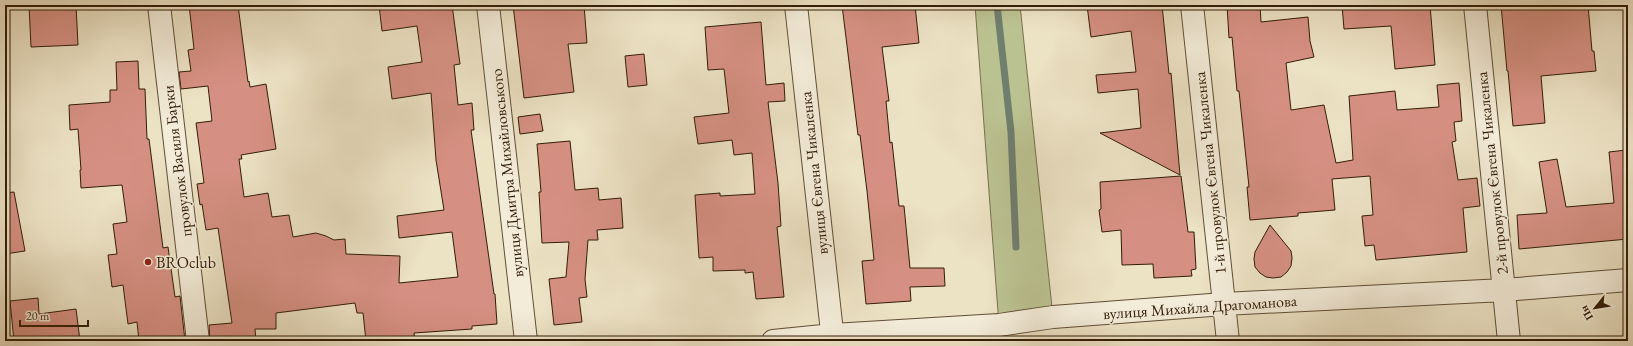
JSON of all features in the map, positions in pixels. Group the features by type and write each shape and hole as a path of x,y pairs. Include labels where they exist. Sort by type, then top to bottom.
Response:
{"street":[{"name":"провулок Василя Барки","path":"159,5 198,341"},
{"name":"вулиця Дмитра Михайловського","path":"488,5 526,341"},
{"name":"вулиця Євгена Чикаленка","path":"796,5 833,338"},
{"name":"1-й провулок Євгена Чикаленка","path":"1192,5 1228,341"},
{"name":"2-й провулок Євгена Чикаленка","path":"1475,5 1509,341"},
{"name":"вулиця Михайла Драгоманова","path":"773,341 833,338 999,325 1053,318 1224,304 1504,290 1628,280"}],"green space":[{"path":"975,5 1020,5 1053,317 999,325"}],"building":[{"path":"29,5 76,5 78,45 31,47"},
{"path":"189,5 238,5 248,82 249,81 250,87 266,84 276,149 241,155 242,159 239,159 244,197 268,193 272,217 289,215 293,237 316,233 334,240 345,239 346,254 400,256 399,283 458,277 452,232 399,238 397,216 444,210 436,160 431,93 392,99 388,67 422,62 417,26 382,31 379,5 452,5 460,64 454,65 458,105 472,103 474,130 471,130 495,294 497,324 472,326 472,329 414,333 415,341 366,341 363,313 357,313 355,303 276,313 276,329 255,329 256,341 210,341 209,325 232,323 218,228 206,230 197,184 204,183 196,123 212,121 208,86 181,89 179,72 191,71 188,50 194,49"},
{"path":"513,5 584,5 587,43 568,44 574,92 524,98"},
{"path":"842,5 915,5 919,43 882,47 889,101 886,101 890,143 892,142 899,206 904,206 910,268 944,268 945,286 910,287 911,301 866,304 862,261 874,260 860,135 858,135"},
{"path":"1087,5 1162,5 1169,74 1171,73 1180,175 1100,133 1141,128 1138,89 1098,93 1096,75 1136,72 1131,31 1091,37"},
{"path":"1227,5 1260,5 1261,22 1308,17 1310,41 1314,57 1286,63 1291,110 1324,105 1336,163 1353,160 1349,96 1395,91 1397,110 1439,107 1437,85 1459,83 1462,121 1454,122 1456,141 1452,142 1458,180 1477,178 1480,206 1463,208 1467,252 1376,260 1374,245 1365,246 1362,216 1373,215 1370,176 1332,179 1335,210 1298,213 1298,216 1250,220 1247,187 1249,187 1239,91 1237,91 1232,37 1229,38"},
{"path":"1342,5 1430,5 1435,65 1395,69 1391,26 1344,29"},
{"path":"1501,5 1545,5 1545,7 1588,5 1592,51 1594,51 1596,71 1541,76 1545,123 1513,126"},
{"path":"761,22 766,85 784,83 785,101 768,102 778,183 781,226 777,227 784,297 756,299 753,272 745,273 745,270 713,271 713,257 699,258 695,195 720,193 720,196 755,194 752,153 734,155 732,140 698,144 694,117 729,113 724,69 708,70 705,27"},
{"path":"644,54 647,85 628,87 625,56"},
{"path":"138,61 139,89 145,89 147,139 149,139 163,248 168,247 175,297 180,296 185,341 139,341 137,322 128,324 123,285 112,287 108,255 117,254 113,224 127,222 122,185 81,188 78,129 70,130 69,105 110,102 110,90 117,90 116,62"},
{"path":"540,114 543,131 520,134 518,117"},
{"path":"570,141 575,190 598,188 599,200 621,198 623,228 597,230 598,240 588,240 585,279 587,297 579,298 582,322 554,325 549,279 566,277 569,242 542,243 539,192 541,192 537,144"},
{"path":"1626,150 1628,167 1628,239 1519,249 1517,215 1547,213 1539,162 1557,159 1566,207 1614,203 1609,152"},
{"path":"1181,176 1188,232 1194,232 1196,269 1191,270 1192,276 1154,278 1153,264 1122,265 1121,230 1102,232 1099,210 1101,209 1100,182"},
{"path":"14,192 25,251 5,254 5,193"},
{"path":"1270,225 1291,251 1291,266 1281,277 1266,277 1255,267 1255,252"},
{"path":"38,298 39,314 76,309 80,341 14,341 10,301"}],"waterway":[{"path":"997,5 1011,132 1016,247"}],"place":[{"name":"BROclub","path":"148,262"}]}
